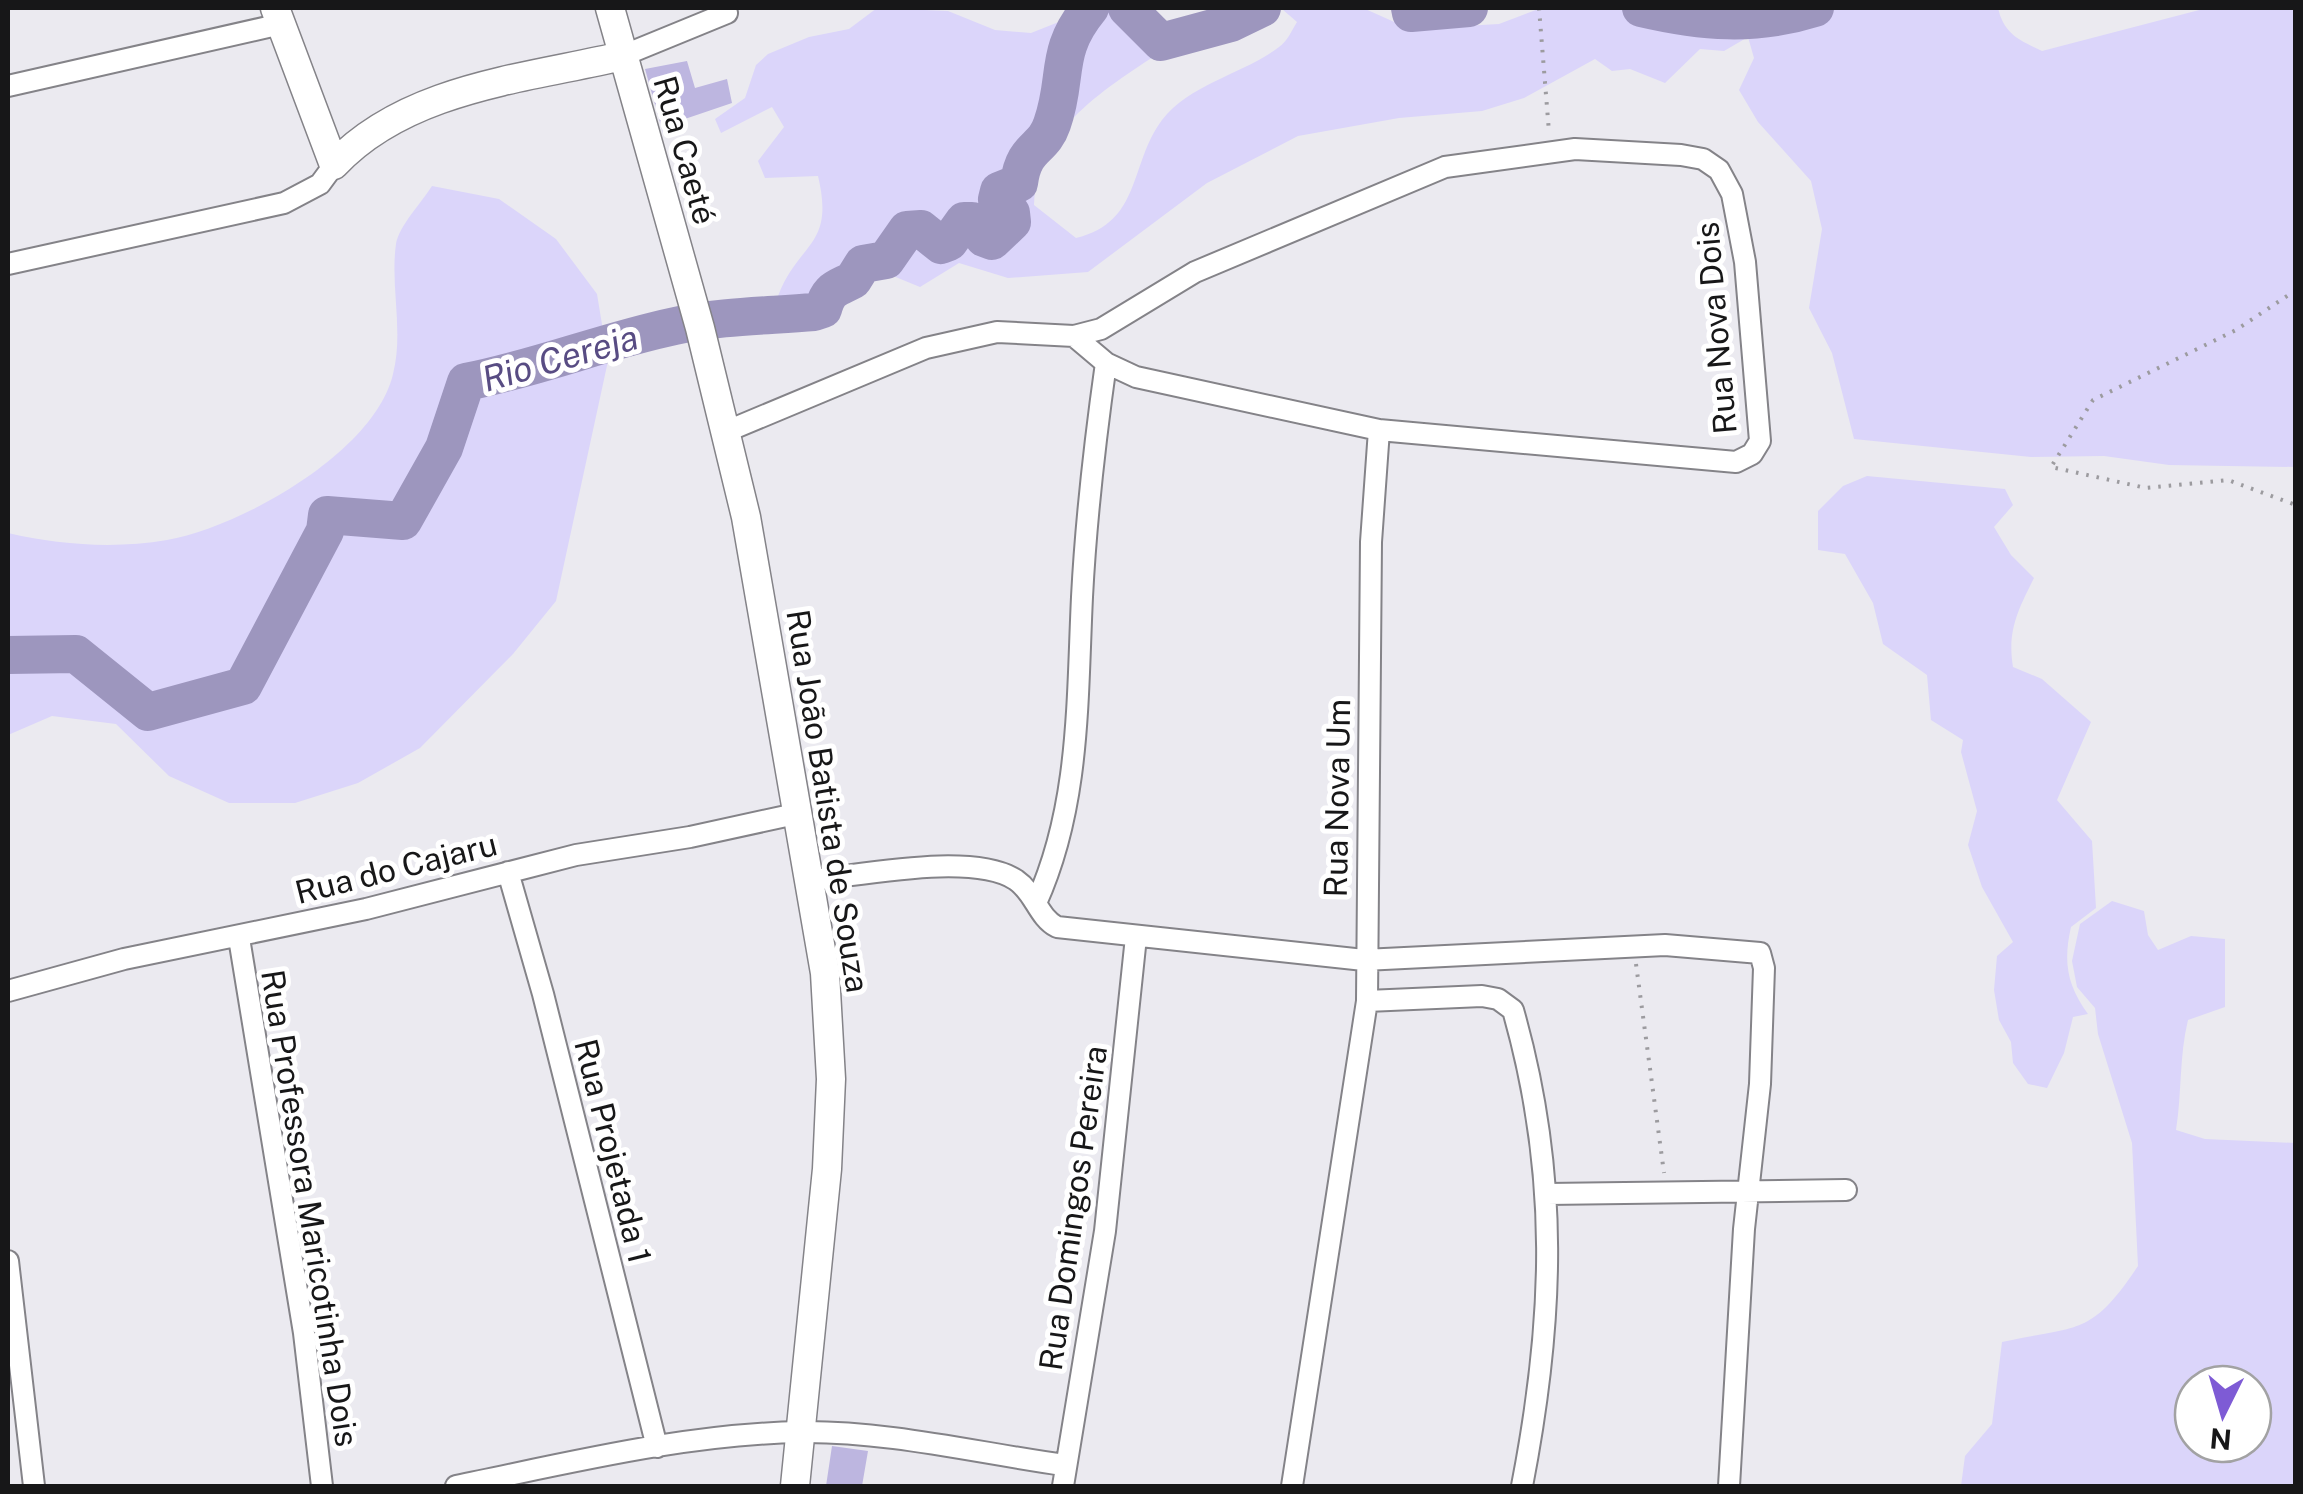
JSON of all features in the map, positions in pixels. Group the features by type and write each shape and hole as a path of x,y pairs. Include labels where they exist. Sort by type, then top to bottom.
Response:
{"street":[{"name":"Rua Caeté","path":"610,8 698,320"},
{"path":"8,264 284,203 308,193 367,133 418,106 622,56 727,14"},
{"path":"8,86 278,16 334,165"},
{"name":"Rua Nova Dois","path":"1074,336 1101,328 1195,272 1445,167 1551,152 1681,154 1703,158 1720,170 1732,194 1745,262 1760,426 1752,454 1736,462 1379,430"},
{"name":"Rua João Batista de Souza","path":"698,320 746,517 779,721 812,880 825,973 831,1080 795,1486"},
{"path":"725,432 926,348 997,332 1074,336 1106,363 1188,392 1379,430"},
{"path":"1036,903 1054,863 1076,749 1088,505 1106,363"},
{"name":"Rua Nova Um","path":"1292,1486 1366,1001 1371,542 1379,430"},
{"name":"Rua do Cajaru","path":"8,991 124,959 239,938 508,872 800,813"},
{"path":"812,880 915,870 984,869 1014,878 1048,922 1057,927 1364,960 1634,947 1730,948 1760,953 1760,1084 1748,1192 1729,1486"},
{"name":"Rua Projetada 1","path":"508,872 543,994 657,1447"},
{"name":"Rua Domingos Pereira","path":"1064,1476 1105,1231 1136,936"},
{"name":"Rua Professora Maricotinha Dois","path":"239,938 304,1333 322,1486"},
{"path":"1366,1001 1482,996 1498,998 1513,1010 1547,1194 1546,1342 1522,1486"},
{"path":"1547,1194 1846,1190"},
{"path":"8,1261 34,1486"},
{"path":"456,1486 657,1447 802,1432 883,1439 1064,1476"}],"path":[{"path":"1540,8 1551,152"},
{"path":"2296,290 2236,330 2093,400 2051,467 2146,488 2228,480 2296,505"},
{"path":"1634,947 1665,1193"}],"shaded area":[{"path":"877,8 948,11 995,30 1031,33 1094,8 1149,8 1175,42 1084,108 1050,150 1039,176 1034,205 1076,238 1113,219 1124,205 1152,137 1174,107 1279,47 1297,22 1282,9 1238,20 1210,17 1210,8 1363,8 1410,29 1499,24 1541,8 1676,8 1721,27 1752,18 1803,20 1804,8 1998,8 2008,30 2042,51 2207,8 2295,8 2295,467 2169,465 2104,456 2031,457 1854,439 1832,353 1809,308 1822,229 1811,181 1758,122 1739,90 1754,58 1748,37 1724,51 1700,49 1665,83 1630,69 1612,71 1595,59 1524,98 1482,111 1399,118 1298,136 1207,183 1088,272 1008,278 959,263 920,287 881,271 846,288 818,321 756,321 743,314 758,298 778,296 818,231 822,199 818,176 765,178 758,161 784,127 772,107 721,133 715,119 745,98 756,65 768,54 809,37 849,29"},
{"path":"432,186 499,199 556,239 597,294 608,361 556,601 513,654 420,748 358,783 295,803 229,803 169,776 116,724 52,716 8,735 8,533 87,544 167,540 231,520 301,481 333,457 381,403 393,374 397,342 396,244 406,222"},
{"path":"1867,476 2005,489 2013,505 1994,527 2011,555 2034,578 2015,621 2013,667 2042,679 2091,722 2057,800 2092,841 2096,908 2071,927 2067,951 2071,983 2088,1014 2073,1017 2064,1053 2047,1088 2028,1084 2013,1063 2011,1042 1999,1020 1994,990 1997,956 2013,942 1982,887 1968,845 1977,811 1961,752 1963,740 1931,720 1927,675 1883,644 1873,603 1845,554 1818,550 1818,511 1843,486"},
{"path":"2112,901 2144,911 2148,935 2158,950 2191,936 2225,939 2225,1007 2188,1020 2176,1130 2205,1139 2295,1143 2295,1486 1961,1486 1965,1456 1992,1424 2002,1342 2080,1325 2107,1306 2138,1266 2132,1143 2098,1034 2095,1008 2077,987 2072,961 2080,924"}],"building":[{"path":"687,61 695,88 727,79 732,103 676,122 678,130 663,133 645,69"},
{"path":"832,1446 868,1451 862,1486 826,1486"}],"waterway":[{"name":"Rio Cereja","path":"8,655 76,654 148,712 243,686 325,531 327,515 403,521 444,448 466,382 675,326 823,309 831,293 853,280 863,264 886,260 907,230 921,229 941,245 949,242 964,221 972,221 984,238 992,241 1012,222 1011,213 997,199 999,191 1019,183 1029,155 1048,133 1057,107 1066,52 1090,8"},
{"name":"Rio Cereja","path":"1127,8 1161,42 1231,23 1262,8"},
{"name":"Rio Cereja","path":"1410,8 1411,13 1469,8"},
{"name":"Rio Cereja","path":"1641,8 1728,20 1771,18 1815,8"}]}
